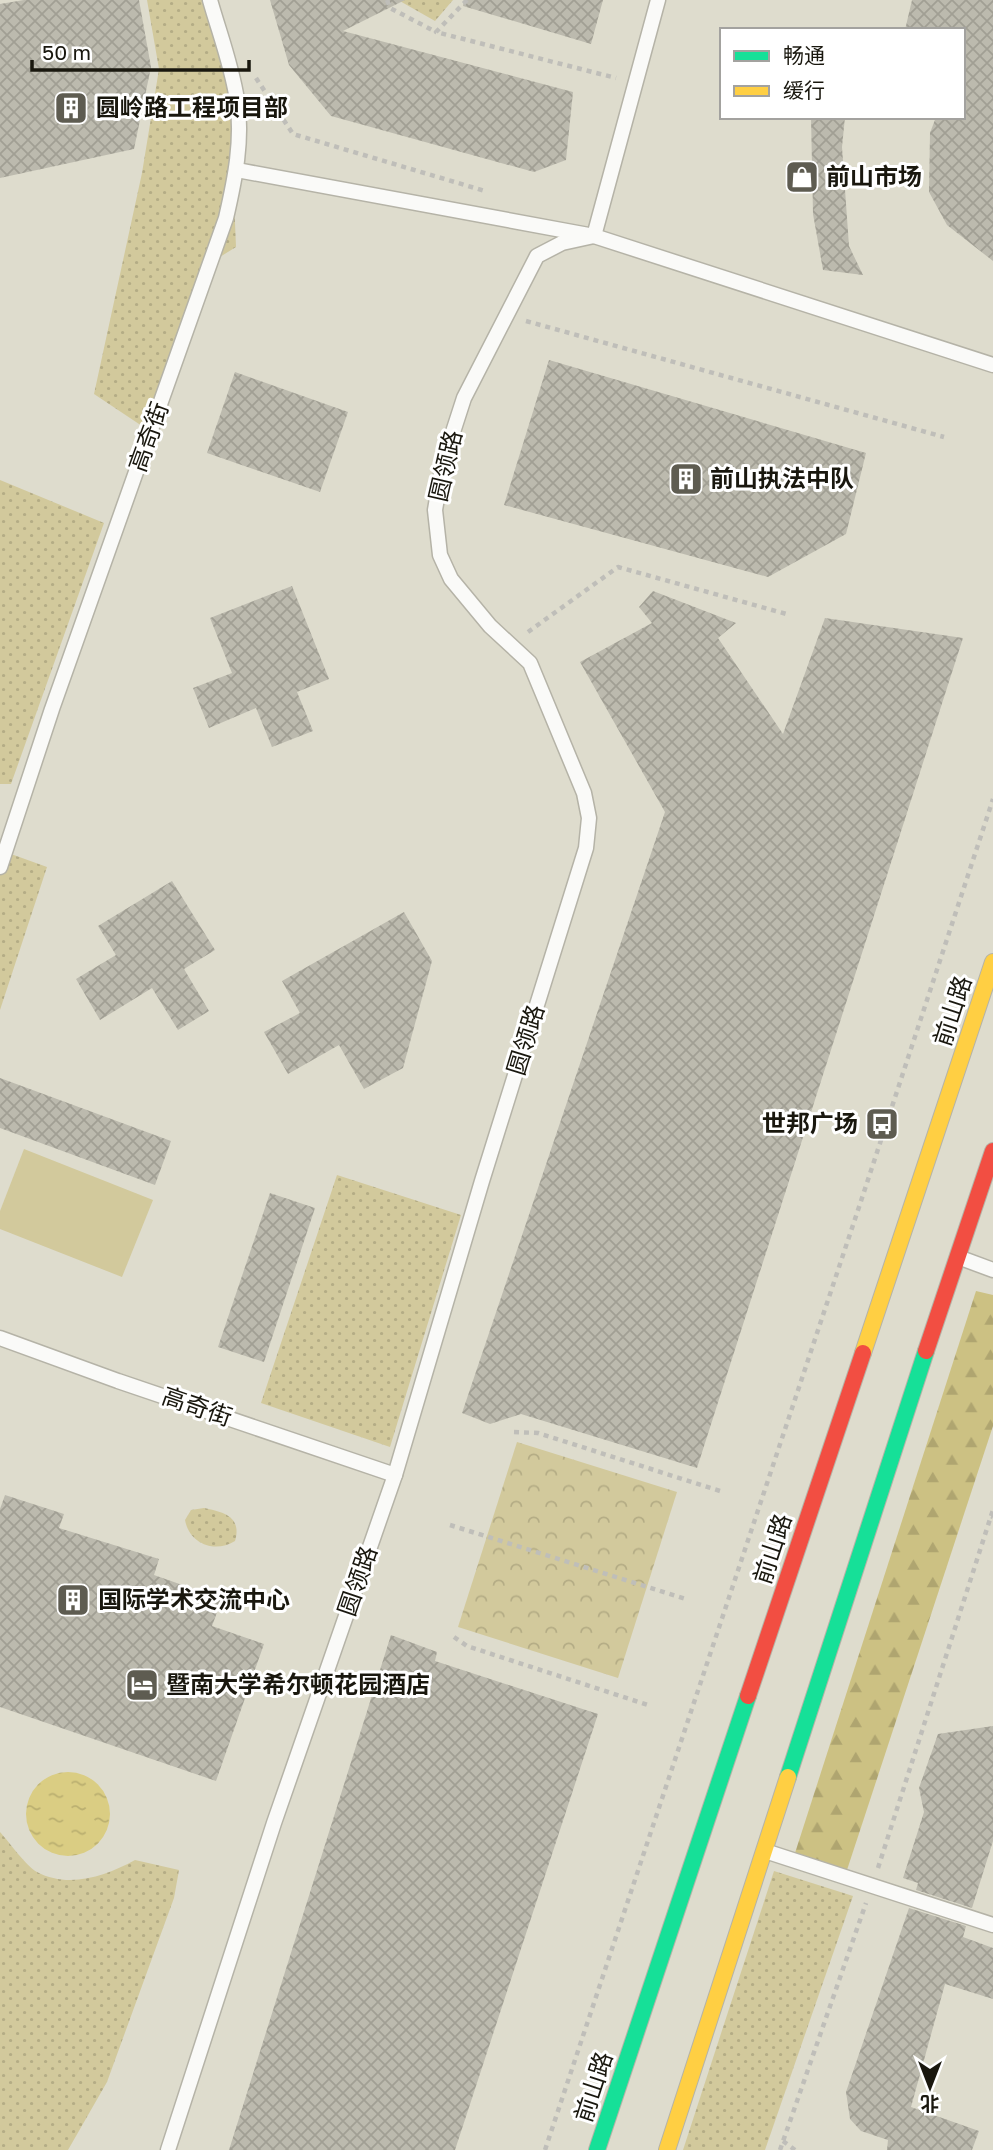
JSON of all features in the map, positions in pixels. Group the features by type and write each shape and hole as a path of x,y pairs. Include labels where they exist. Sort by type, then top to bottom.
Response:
{"main road":[{"name":"前山路","path":"597,2150 993,962"},
{"path":"667,2150 956,1257 993,1151"}],"lane":[{"name":"高奇街","path":"0,867 52,709 226,218 237,170 237,99 210,0"},
{"path":"594,236 658,0"},
{"path":"237,170 594,236 993,365"},
{"name":"圆领路","path":"168,2150 263,1854 395,1475 482,1181 586,848 589,818 584,793 530,663 490,626 451,579 440,555 435,510 443,463 464,398 537,256 562,243 594,236"},
{"path":"956,1257 993,1270"},
{"name":"高奇街","path":"0,1338 395,1475"},
{"path":"764,1851 993,1925"}],"path":[{"path":"387,0 390,8 436,32 637,83"},
{"path":"436,32 467,0"},
{"path":"225,54 256,79 293,134 490,193"},
{"path":"505,315 944,437"},
{"path":"510,645 618,567 790,615"},
{"path":"545,2150 993,799"},
{"path":"514,1432 538,1433 720,1490"},
{"path":"780,2150 872,1886 993,1510"},
{"path":"450,1525 686,1598"},
{"path":"454,1637 467,1646 651,1706"},
{"path":"783,2141 795,2150"}],"green space":[{"path":"147,0 203,0 230,98 236,247 202,268 145,428 94,394 142,173 159,69"},
{"path":"398,0 453,0 435,21"},
{"path":"0,480 104,523 11,784 0,784"},
{"path":"0,850 47,867 0,1010"},
{"path":"24,1149 153,1200 122,1277 0,1229 0,1211"},
{"path":"337,1175 461,1215 390,1447 261,1403"},
{"path":"976,1291 993,1295 993,1426 846,1873 795,1853"},
{"path":"517,1442 677,1492 618,1678 458,1627"},
{"path":"204,1508 218,1511 234,1521 235,1541 227,1545 211,1546 192,1535 185,1520 191,1510"},
{"path":"0,1832 37,1872 62,1880 100,1875 135,1860 179,1870 174,1898 107,2082 68,2150 0,2150"},
{"path":"774,1871 853,1896 765,2150 683,2150"}],"water":[{"path":"68,1772 84,1775 98,1784 107,1798 110,1814 107,1830 98,1844 84,1853 68,1856 52,1853 38,1844 29,1830 26,1814 29,1798 38,1784 52,1775"}],"building":[{"name":"圆岭路工程项目部","path":"24,0 139,0 151,67 134,149 0,178 0,4"},
{"path":"270,0 405,0 343,31 573,92 566,160 534,172 331,116 289,65"},
{"path":"464,0 603,0 591,44 463,6"},
{"path":"912,0 993,0 993,261 947,225 929,192 930,133 935,119 965,119 965,28 905,28"},
{"path":"811,119 845,119 842,147 849,246 863,275 823,270 813,214"},
{"name":"前山执法中队","path":"549,360 866,453 846,534 768,577 504,505"},
{"path":"235,372 348,412 320,492 207,453"},
{"path":"292,586 329,679 297,692 313,731 272,747 256,708 209,728 193,688 232,673 210,618"},
{"path":"653,591 736,623 718,638 783,734 825,618 963,638 697,1468 521,1414 490,1424 462,1413 665,812 580,662 652,623 639,607"},
{"path":"172,881 215,950 184,969 209,1011 178,1030 152,988 100,1020 76,979 116,955 98,926"},
{"path":"404,912 432,961 403,1068 364,1089 339,1045 288,1074 264,1032 300,1013 282,981"},
{"path":"0,1078 171,1141 155,1185 0,1128"},
{"path":"270,1193 315,1208 264,1362 218,1347"},
{"path":"5,1495 64,1514 59,1528 159,1559 154,1575 222,1599 212,1626 264,1644 216,1781 0,1707 0,1509"},
{"path":"391,1635 437,1652 435,1661 598,1714 455,2150 229,2150"},
{"path":"993,1726 993,1841 972,1908 916,1890 918,1883 903,1878 924,1812 919,1788 938,1734"},
{"path":"909,1908 966,1926 963,1937 993,1948 993,1999 945,1984 911,2107 979,2131 972,2150 887,2150 888,2140 861,2131 850,2119 846,2092"}],"traffic: fast":[{"path":"788,1777 926,1351"},
{"path":"597,2150 748,1696"}],"traffic: slow":[{"path":"863,1353 993,962"},
{"path":"667,2150 788,1777"}],"traffic: jam":[{"path":"926,1351 993,1151"},
{"path":"748,1696 863,1353"}],"place":[{"name":"圆岭路工程项目部","path":"71,108"},
{"name":"前山市场","path":"802,177"},
{"name":"前山执法中队","path":"686,479"},
{"name":"世邦广场","path":"882,1124"},
{"name":"国际学术交流中心","path":"73,1600"},
{"name":"暨南大学希尔顿花园酒店","path":"142,1685"}]}
